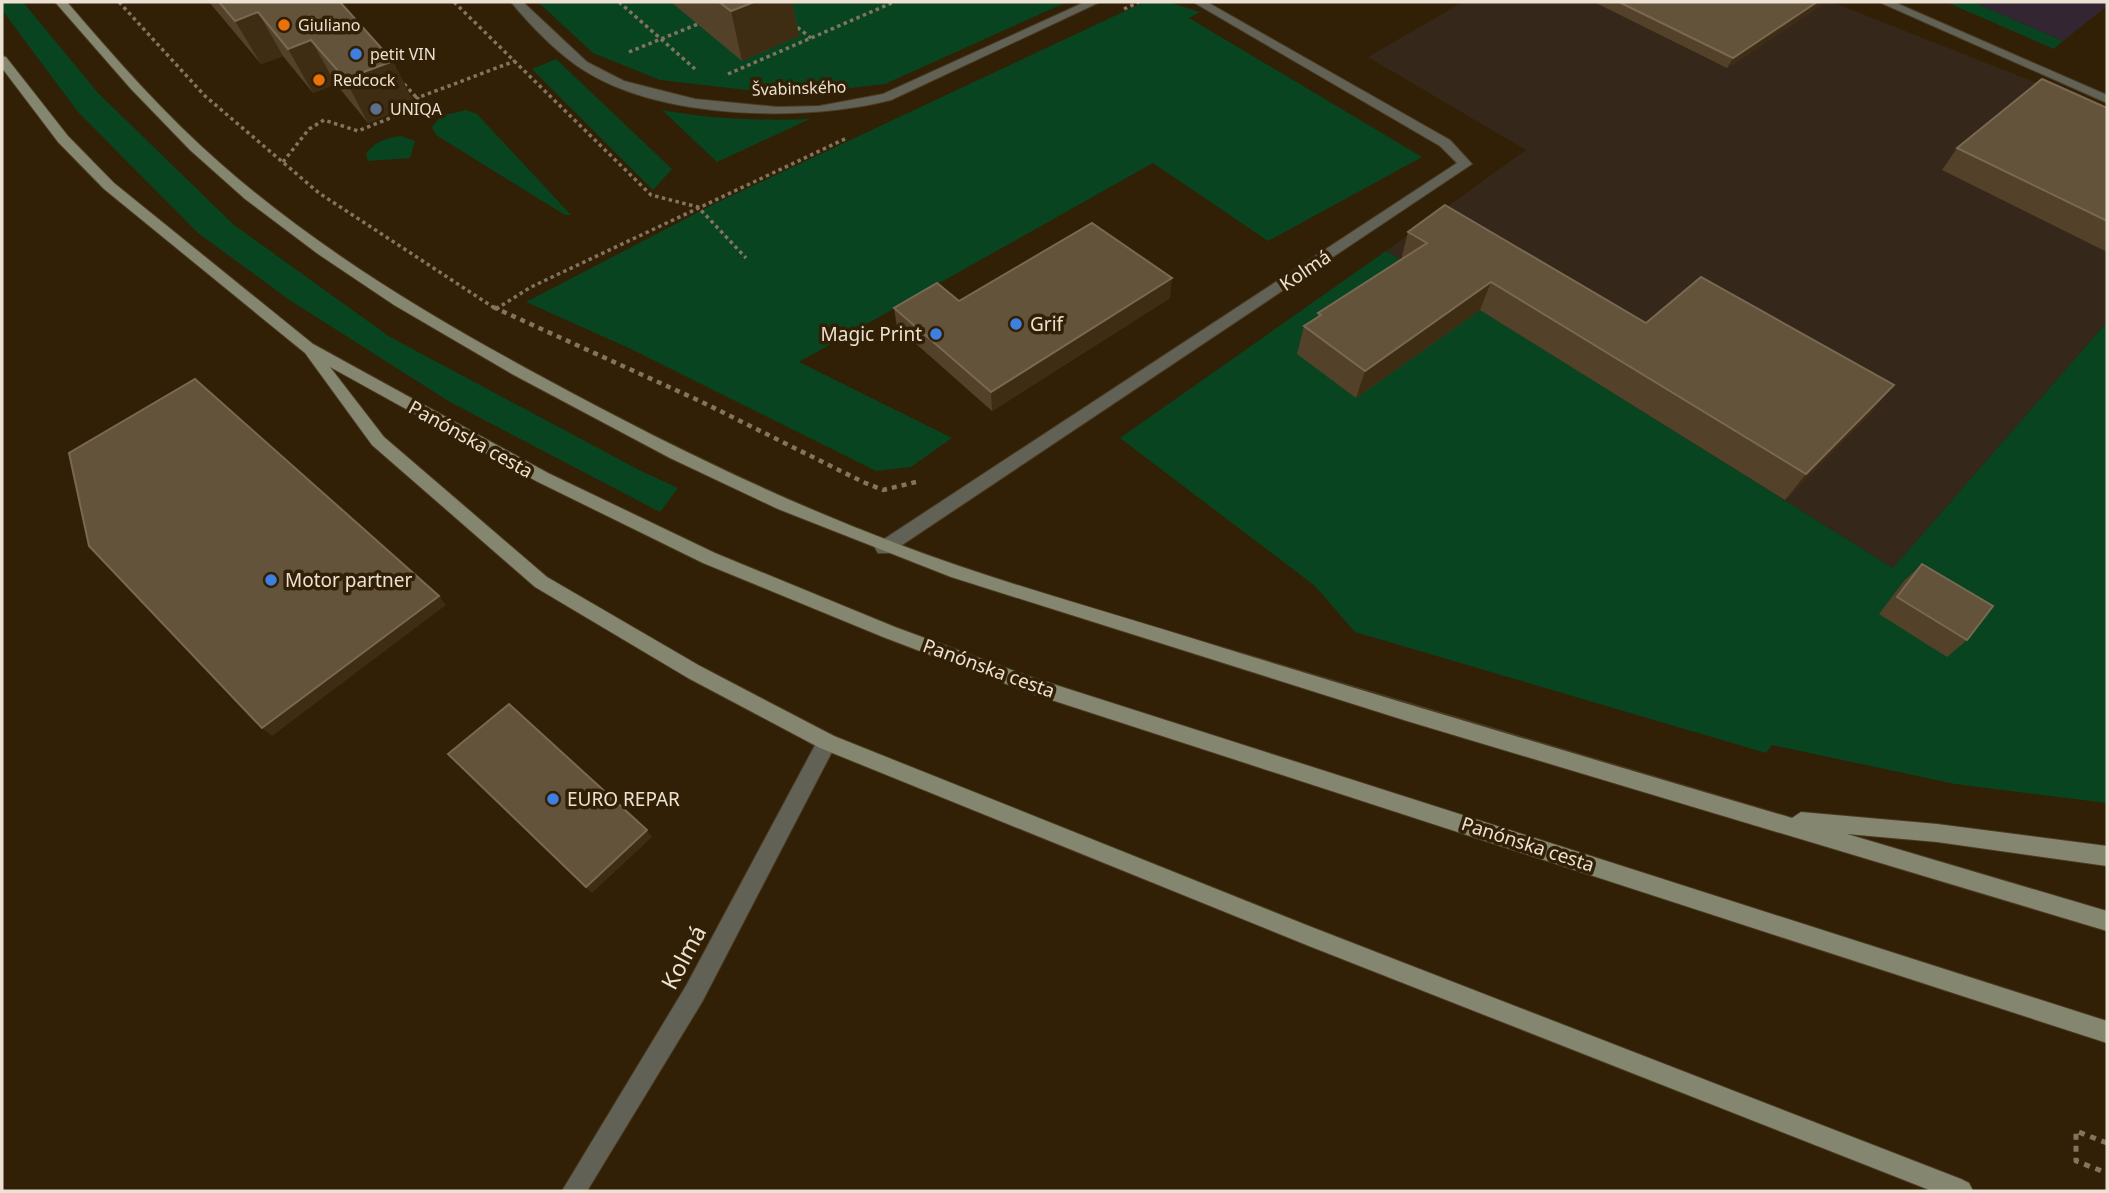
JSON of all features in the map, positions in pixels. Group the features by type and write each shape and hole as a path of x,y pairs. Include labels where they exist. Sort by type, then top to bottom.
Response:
{"main road":[{"path":"61,2 169,123 216,167 312,242 379,288 566,399 680,456 884,548 1394,709 2107,921"},
{"name":"Panónska cesta","path":"2,60 63,139 109,186 308,348 471,440 709,558 888,632 1030,684 2107,1032"},
{"path":"308,348 378,441 541,582 694,672 827,741 1309,936 1961,1191"},
{"path":"1765,818 1937,833 2107,856"}],"street":[{"name":"Švabinského","path":"517,2 589,69 616,82 682,101 737,108 783,109 844,105 886,97 1094,2"},
{"name":"Kolmá","path":"884,548 1465,164 1445,143 1199,2"},
{"path":"1885,2 2107,99"},
{"name":"Kolmá","path":"574,1191 694,994 827,741"}],"path":[{"path":"119,2 205,96 319,193 496,309 702,402 883,490 913,483 923,477"},
{"path":"454,2 651,195 698,207 746,258"},
{"path":"620,2 704,77"},
{"path":"724,76 894,2"},
{"path":"783,16 811,38"},
{"path":"417,99 514,61"},
{"path":"283,162 309,129 324,120 358,131 425,104 417,99 400,79"},
{"path":"496,309 531,287 698,207"},
{"path":"2107,1143 2076,1131 2076,1161 2107,1173"}],"shaded area":[{"path":"1463,2 1832,2 2107,111 2107,322 1893,568 1386,251 1526,150 1368,57"},
{"path":"1973,2 2107,2 2107,6 2063,41"}],"green space":[{"path":"2,2 23,2 98,93 234,225 390,337 678,488 660,512 450,402 288,299 198,233 78,112 2,10"},
{"path":"538,2 1067,2 885,84 790,95 660,80 593,53"},
{"path":"1168,2 1200,12 1189,18 1422,157 1268,241 1153,163 799,362 952,438 911,467 876,471 631,349 526,302 712,205 1142,3"},
{"path":"1946,2 1973,2 2063,41 2054,49"},
{"path":"556,59 672,169 653,190 532,69"},
{"path":"466,110 477,114 571,215 565,215 436,135 432,127 441,116"},
{"path":"662,110 735,119 810,119 717,162"},
{"path":"401,136 415,141 410,158 368,161 366,154 373,146 386,139"},
{"path":"1386,251 1893,568 2107,322 2107,803 1955,784 1772,745 1766,753 1355,632 1315,586 1120,438"}],"building":[{"path":"219,2 340,2 393,61 345,79 311,40 288,49 258,12 235,21"},
{"path":"719,2 754,2 731,11"},
{"path":"1619,2 1817,2 1733,58"},
{"path":"2042,79 2107,108 2107,221 1957,148"},
{"path":"1445,205 1646,323 1701,277 1894,385 1806,474 1491,282 1365,371 1304,326 1321,315 1318,313 1427,243 1408,232"},
{"name":"Grif","path":"1092,223 1172,278 991,392 894,308 937,283 959,301"},
{"name":"Motor partner","path":"195,379 439,596 262,728 89,546 69,453"},
{"path":"1922,564 1993,606 1967,640 1897,597"},
{"name":"EURO REPAR","path":"509,704 647,830 586,887 448,754"}],"place":[{"name":"Giuliano","path":"284,25"},
{"name":"petit VIN","path":"356,54"},
{"name":"Redcock","path":"319,80"},
{"name":"UNIQA","path":"376,109"},
{"name":"Grif","path":"1016,324"},
{"name":"Magic Print","path":"936,334"},
{"name":"Motor partner","path":"271,580"},
{"name":"EURO REPAR","path":"553,799"}]}
